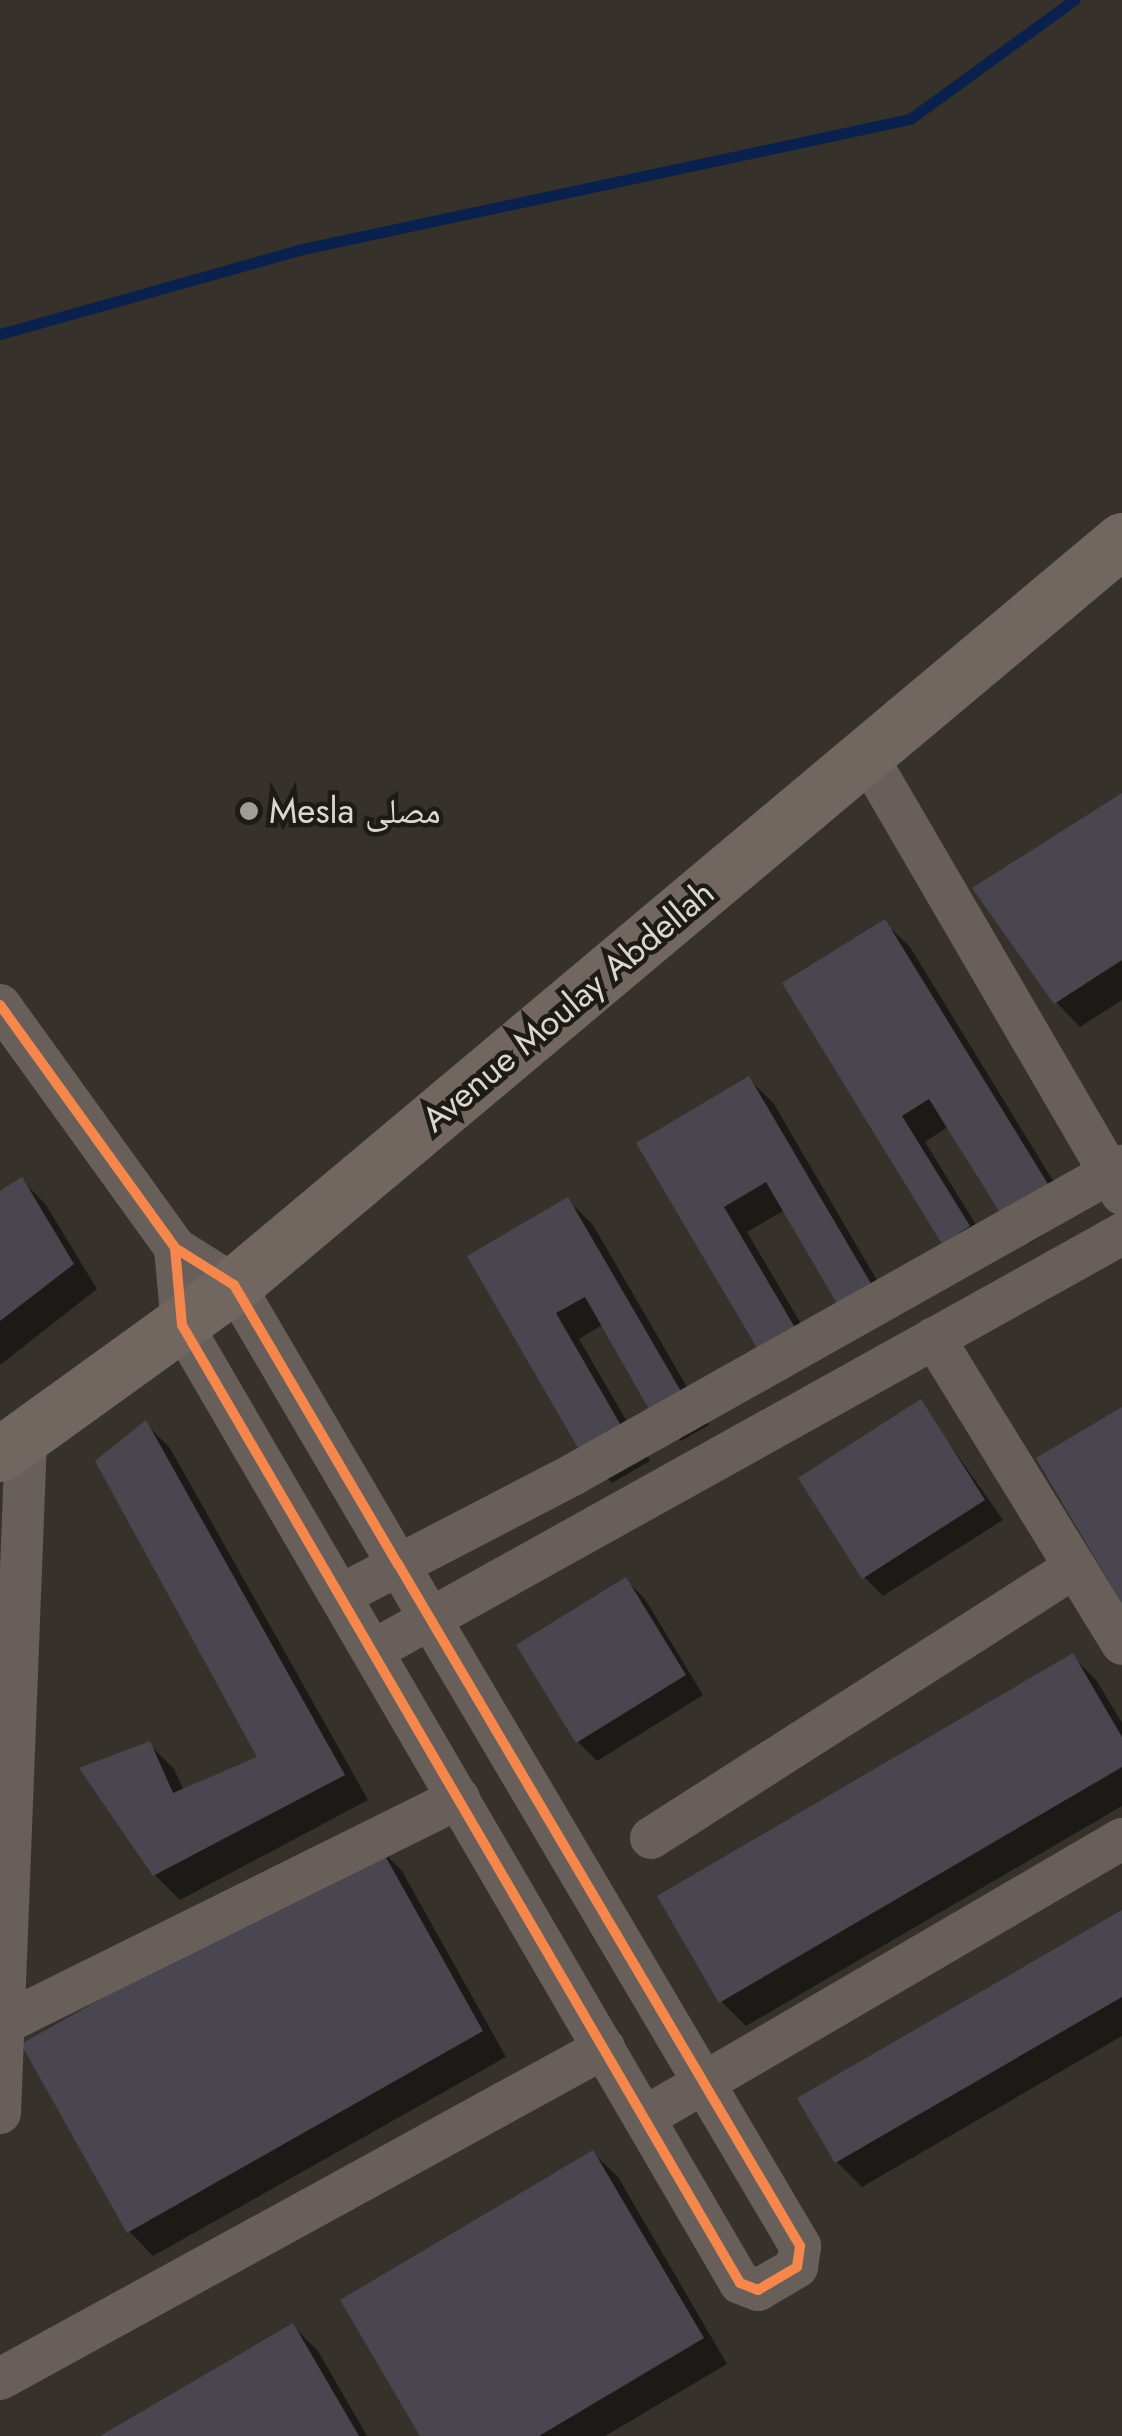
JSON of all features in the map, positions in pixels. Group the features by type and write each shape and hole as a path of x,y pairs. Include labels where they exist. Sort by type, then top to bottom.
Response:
{"main road":[{"name":"Avenue Moulay Abdellah","path":"13,1446 234,1285 868,758 1122,540"}],"street":[{"path":"342,1595 574,1474 1118,1178 868,758"},
{"path":"0,1005 174,1248 234,1285 700,2084 800,2246 797,2267 758,2290 740,2283 647,2116 182,1325 174,1248"},
{"path":"374,1650 1122,1234"},
{"path":"934,1338 1122,1644"},
{"path":"0,2114 13,1446"},
{"path":"651,1838 1075,1567"},
{"path":"1,2026 459,1798"},
{"path":"647,2116 1122,1839"},
{"path":"0,2378 604,2048"}],"building":[{"path":"1122,793 1122,960 1054,1004 972,888"},
{"path":"885,919 1051,1189 1004,1219 929,1099 902,1116 970,1226 942,1244 782,983"},
{"path":"749,1076 873,1287 839,1307 766,1182 724,1207 797,1331 760,1353 636,1143"},
{"path":"22,1177 74,1264 0,1321 0,1191"},
{"path":"568,1197 686,1400 654,1418 585,1297 556,1313 627,1436 585,1460 467,1256"},
{"path":"921,1399 985,1500 862,1579 798,1478"},
{"path":"1122,1407 1122,1604 1036,1458"},
{"path":"146,1420 345,1775 153,1876 79,1768 150,1741 173,1793 257,1757 95,1461"},
{"path":"626,1577 686,1675 576,1743 516,1645"},
{"path":"1073,1653 1122,1737 1122,1767 719,2003 657,1896"},
{"path":"378,1843 483,2031 127,2233 21,2044"},
{"path":"1122,1910 1122,1997 835,2163 797,2098"},
{"path":"593,2150 704,2338 539,2436 420,2436 340,2300"},
{"path":"293,2323 359,2436 100,2436"}],"waterway":[{"path":"0,334 298,250 910,119 1074,0"}],"cycle path":[{"path":"0,1005 175,1248 234,1285 800,2246 797,2267 758,2290 740,2283 182,1325 175,1248"}],"place":[{"name":"Mesla مصلى","path":"249,811"}]}
